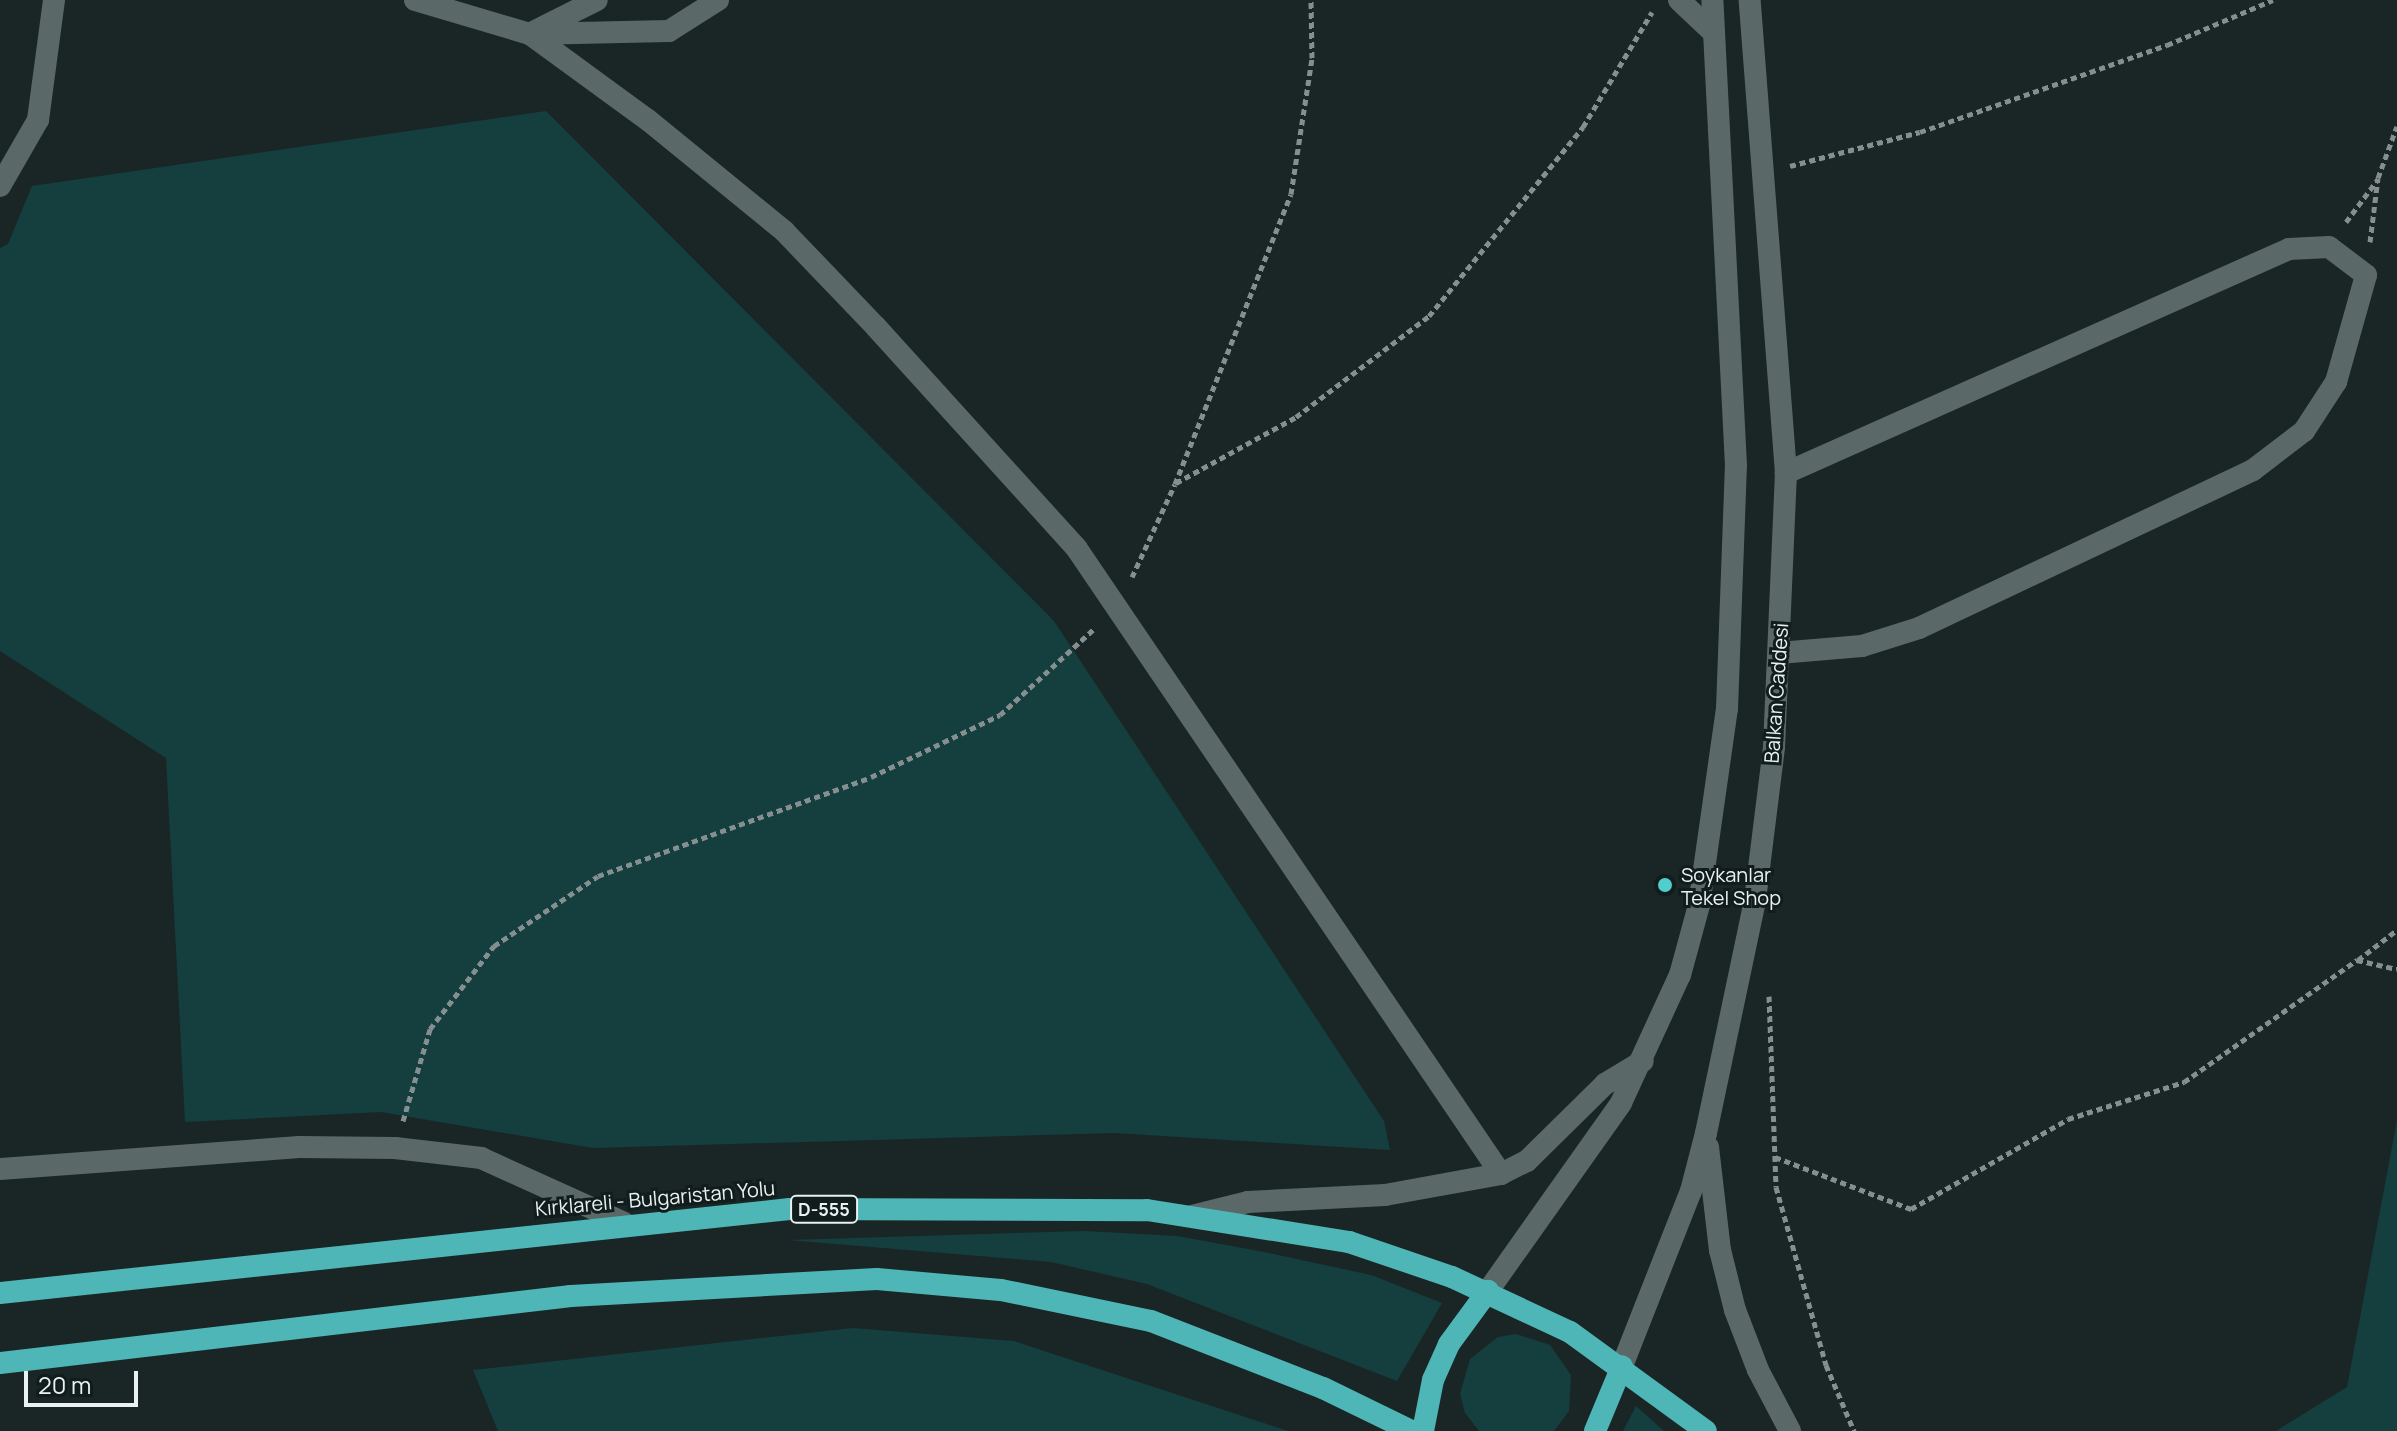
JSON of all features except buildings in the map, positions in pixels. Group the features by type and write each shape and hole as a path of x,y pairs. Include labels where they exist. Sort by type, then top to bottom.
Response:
{"highway":[{"name":"Kırklareli - Bulgaristan Yolu","path":"0,1293 624,1223 822,1209 1147,1210 1349,1242 1488,1291 1622,1366"},
{"path":"0,1363 571,1296 877,1279 1001,1290 1151,1321 1323,1388 1411,1431"},
{"path":"1423,1431 1433,1380 1449,1344 1488,1291"},
{"path":"1595,1431 1622,1366"},
{"name":"D-555","path":"1622,1366 1706,1431"}],"street":[{"path":"0,186 38,120 54,0"},
{"path":"415,0 530,34 669,31 718,0"},
{"path":"530,34 597,0"},
{"path":"1679,0 1714,33"},
{"path":"1488,1291 1621,1103 1644,1060 1680,975 1699,905 1727,709 1736,466 1712,0"},
{"name":"Balkan Caddesi","path":"1622,1366 1691,1191 1706,1133 1755,900 1779,653 1786,473 1750,0"},
{"path":"530,34 648,120 784,231 1077,549 1501,1174"},
{"path":"1779,653 1862,646 1919,628 2253,470 2304,431 2336,382 2366,275 2329,247 2289,249 1786,473"},
{"path":"1192,1216 1248,1202 1385,1195 1501,1174 1527,1161 1605,1084 1644,1060"},
{"path":"1706,1133 1720,1250 1735,1310 1758,1370 1790,1431"},
{"path":"0,1169 299,1147 395,1148 481,1158 624,1223"}],"path":[{"path":"395,1148 430,1029 494,946 598,876 871,777 1000,715 1118,607 1175,484 1291,194 1312,58 1311,0"},
{"path":"1175,484 1296,417 1429,316 1583,127 1659,0"},
{"path":"1763,173 1920,132 2167,45 2273,0"},
{"path":"2366,275 2378,178 2397,126"},
{"path":"1775,1157 1911,1209 2068,1119 2184,1082 2397,930"},
{"path":"2357,960 2397,969"},
{"path":"1768,984 1776,1187 1826,1365 1854,1431"}],"shaded area":[{"path":"546,111 1054,621 1384,1121 1390,1150 1115,1133 593,1148 381,1112 185,1122 166,758 0,651 0,248 8,244 32,186"},
{"path":"2397,1120 2397,1431 2276,1431 2347,1387"},
{"path":"1084,1231 1177,1236 1259,1251 1371,1275 1442,1303 1397,1381 1147,1284 1051,1262 788,1240"},
{"path":"853,1328 1014,1341 1288,1431 498,1431 473,1370"},
{"path":"1516,1334 1550,1345 1571,1375 1569,1411 1554,1431 1479,1431 1465,1413 1460,1394 1470,1359 1498,1337"},
{"path":"1636,1406 1664,1431 1623,1431"}],"place":[{"name":"Soykanlar Tekel Shop","path":"1665,885"}]}
